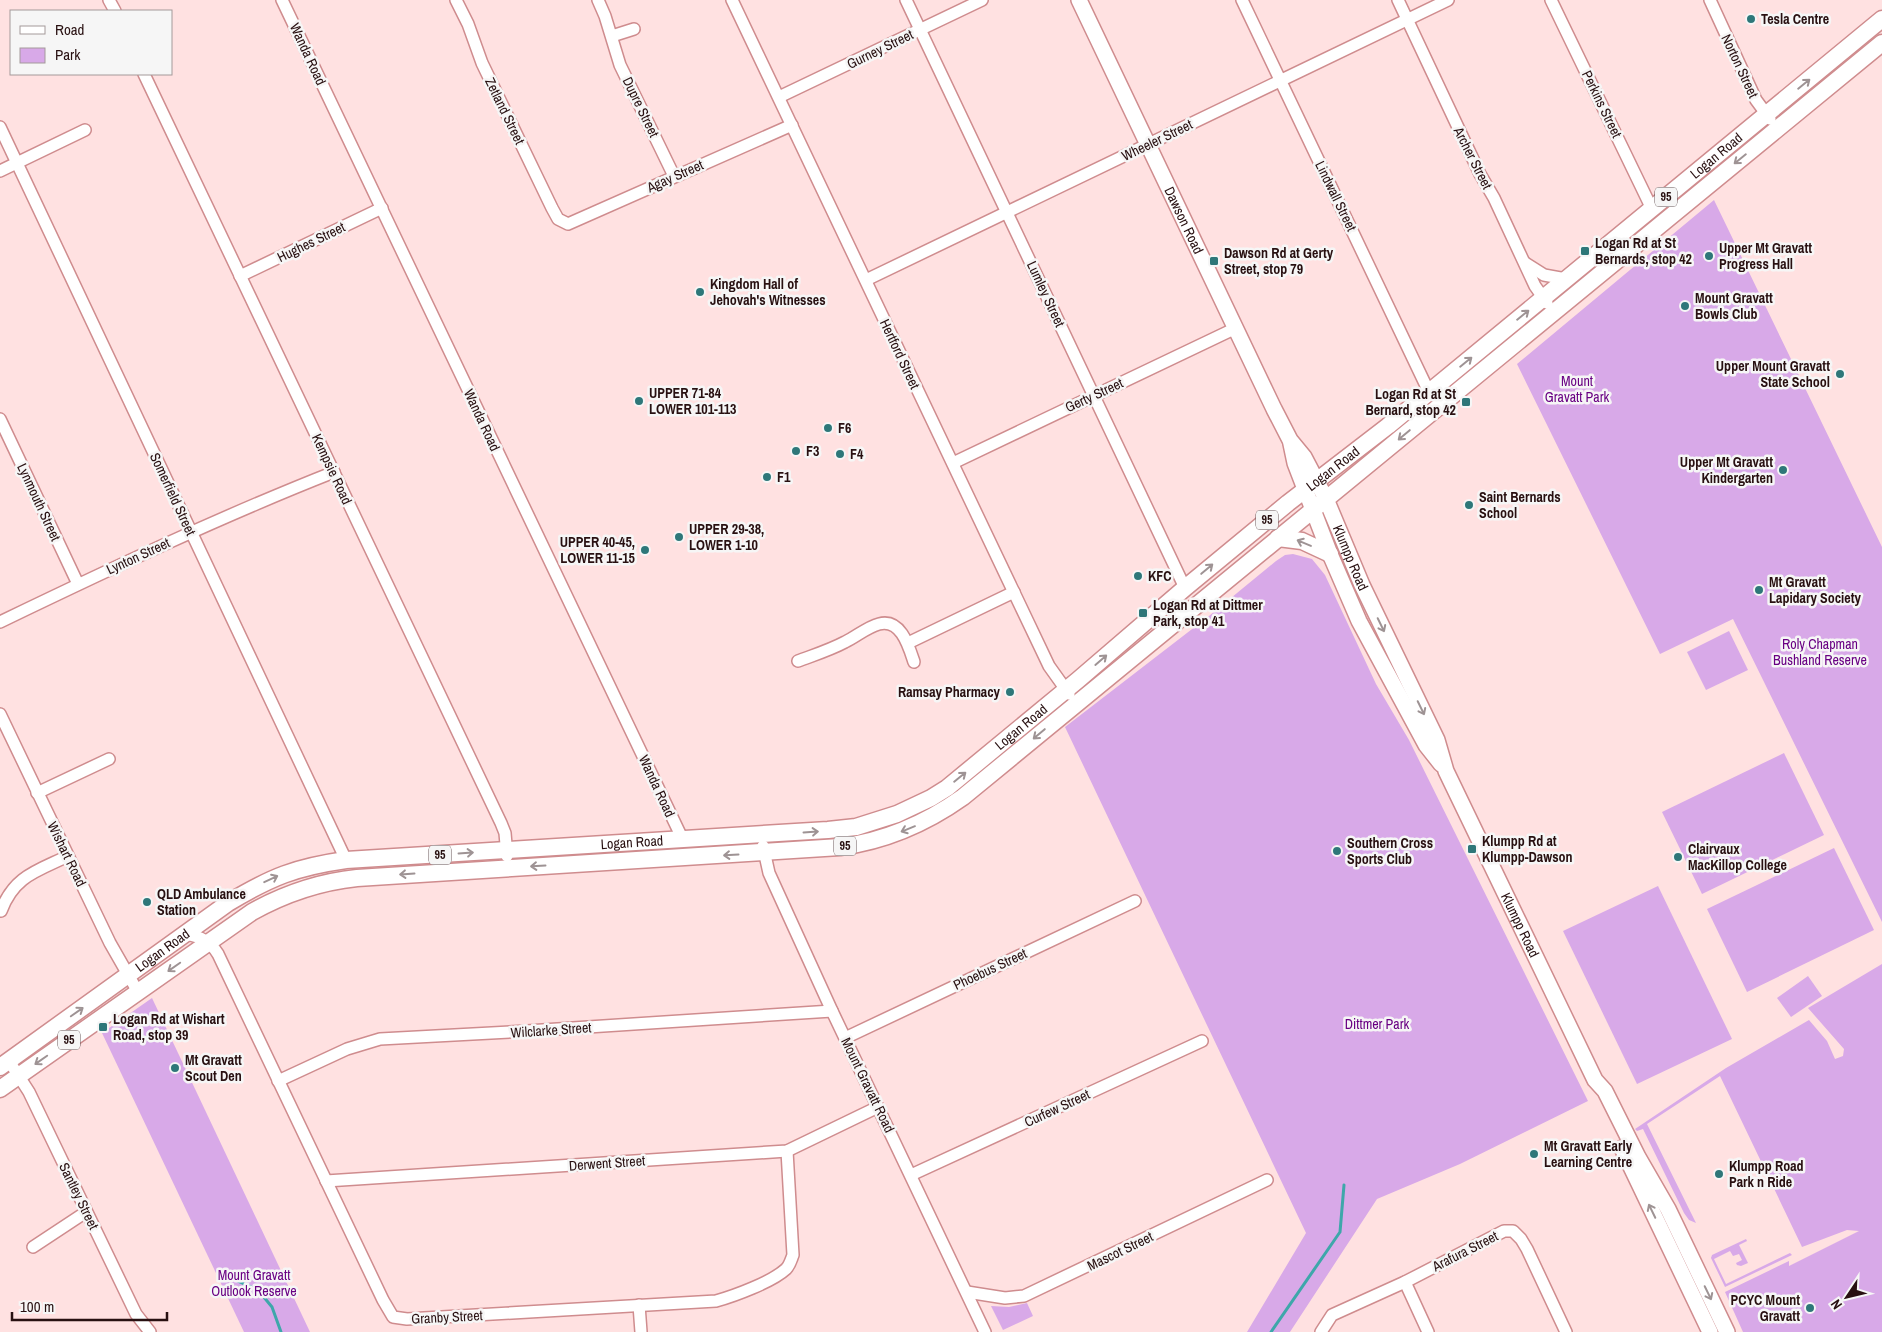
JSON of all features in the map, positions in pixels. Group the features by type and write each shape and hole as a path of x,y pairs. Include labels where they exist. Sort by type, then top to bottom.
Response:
{"main road":[{"name":"Dawson Road","path":"1079,0 1290,440 1295,463 1311,485 1313,509"},
{"name":"Logan Road","path":"4,1064 228,902 278,875 308,866 346,860 828,830 856,827 884,819 915,806 947,788 1066,690 1185,588 1429,392 1882,19"},
{"name":"Logan Road","path":"0,1088 252,912 272,901 321,883 357,878 857,845 916,826 933,817 963,797 1882,42"},
{"name":"Klumpp Road","path":"1311,485 1326,499 1362,585 1437,740 1446,771 1595,1080 1605,1091 1638,1157 1668,1209 1727,1332"},
{"name":"Klumpp Road","path":"1313,509 1356,614 1426,745 1446,771"},
{"path":"1278,538 1302,541 1330,554"},
{"name":"Klumpp Road","path":"1595,1080 1597,1095 1710,1332"}],"street":[{"name":"Wanda Road","path":"282,0 683,840"},
{"name":"Zetland Street","path":"456,0 468,24 482,63 558,219"},
{"name":"Dupre Street","path":"598,0 612,36 620,64 674,176"},
{"name":"Hertford Street","path":"732,0 1049,666 1077,703"},
{"name":"Lumley Street","path":"906,0 1185,588"},
{"name":"Gurney Street","path":"779,97 982,0"},
{"name":"Lindwall Street","path":"1242,0 1429,392"},
{"name":"Archer Street","path":"1398,0 1535,286 1554,312"},
{"name":"Wheeler Street","path":"866,280 1448,0"},
{"name":"Perkins Street","path":"1551,0 1652,208"},
{"name":"Norton Street","path":"1710,0 1756,100 1777,128"},
{"path":"612,36 634,29"},
{"name":"Kempsie Road","path":"144,75 502,823 505,833 508,868"},
{"name":"Agay Street","path":"558,219 568,224 792,125"},
{"name":"Somerfield Street","path":"0,127 346,860"},
{"path":"0,171 85,130"},
{"name":"Hughes Street","path":"240,276 382,208"},
{"path":"1524,262 1544,275 1566,279"},
{"name":"Gerty Street","path":"953,462 1236,328"},
{"name":"Lynmouth Street","path":"0,419 78,584"},
{"name":"Lynton Street","path":"0,622 190,532 334,472"},
{"path":"908,643 1014,592"},
{"path":"798,661 845,642 878,624 888,623 896,627 908,643 914,662"},
{"name":"Wishart Road","path":"0,714 112,948 138,992"},
{"path":"37,793 109,759"},
{"name":"Mount Gravatt Road","path":"762,834 769,873 832,1011 985,1332"},
{"path":"1,911 6,898 25,876 68,856"},
{"name":"Phoebus Street","path":"845,1038 1135,901"},
{"path":"186,934 198,936 209,943"},
{"name":"Granby Street","path":"209,943 218,954 383,1300 393,1317 407,1319 716,1301 739,1295 785,1270 793,1255 787,1151"},
{"name":"Wilclarke Street","path":"278,1081 347,1049 380,1038 527,1031 832,1011"},
{"name":"Curfew Street","path":"911,1176 1202,1041"},
{"name":"Santley Street","path":"4,1064 19,1075 29,1092 136,1314 150,1332"},
{"name":"Derwent Street","path":"326,1181 787,1151 878,1107"},
{"name":"Mascot Street","path":"966,1292 1005,1298 1024,1296 1267,1180"},
{"path":"34,1247 86,1212"},
{"name":"Arafura Street","path":"1321,1332 1332,1315 1405,1282 1504,1231 1513,1231 1521,1239 1566,1332"},
{"path":"1405,1282 1428,1332"},
{"path":"639,1305 641,1332"}],"green space":[{"path":"1714,200 1882,547 1882,922 1733,619 1660,654 1517,364"},
{"name":"Dittmer Park","path":"1293,554 1312,559 1325,575 1376,684 1409,740 1588,1101 1460,1164 1377,1199 1290,1332 1247,1332 1306,1233 1065,727 1209,616 1276,561 1285,555"},
{"path":"1729,631 1748,670 1706,690 1687,652"},
{"path":"1784,753 1824,835 1702,894 1662,812"},
{"path":"1834,848 1874,930 1747,992 1707,909"},
{"path":"1658,886 1732,1039 1637,1084 1563,931"},
{"path":"1882,964 1882,1332 1743,1332 1725,1292 1789,1261 1789,1266 1859,1231 1847,1230 1802,1247 1720,1076 1647,1124 1696,1223 1689,1220 1684,1213 1643,1129 1637,1131 1635,1129 1726,1068 1809,1020 1827,1041 1835,1059 1843,1056 1844,1049 1808,1008"},
{"path":"1808,976 1822,996 1791,1017 1777,998"},
{"name":"Mount Gravatt Outlook Reserve","path":"152,998 310,1332 244,1332 102,1033"},
{"path":"1746,1239 1747,1241 1739,1245 1748,1263 1741,1266 1737,1265 1736,1263 1742,1260 1739,1254 1733,1256 1730,1251 1714,1259 1726,1284 1790,1253 1792,1255 1725,1287 1711,1258 1712,1255"},
{"path":"1027,1303 1033,1316 1003,1330 991,1306 1009,1307"}],"waterway":[{"path":"1271,1332 1340,1232 1344,1185"},
{"path":"224,1275 258,1290 272,1307 281,1332"}],"place":[{"name":"Tesla Centre","path":"1751,19"},
{"name":"Logan Rd at St Bernards, stop 42","path":"1585,251"},
{"name":"Upper Mt Gravatt Progress Hall","path":"1709,256"},
{"name":"Dawson Rd at Gerty Street, stop 79","path":"1214,261"},
{"name":"Kingdom Hall of Jehovah's Witnesses","path":"700,292"},
{"name":"Mount Gravatt Bowls Club","path":"1685,306"},
{"name":"Upper Mount Gravatt State School","path":"1840,374"},
{"name":"UPPER 71-84 LOWER 101-113","path":"639,401"},
{"name":"Logan Rd at St Bernard, stop 42","path":"1466,402"},
{"name":"F6","path":"828,428"},
{"name":"F3","path":"796,451"},
{"name":"F4","path":"840,454"},
{"name":"Upper Mt Gravatt Kindergarten","path":"1783,470"},
{"name":"F1","path":"767,477"},
{"name":"Saint Bernards School","path":"1469,505"},
{"name":"UPPER 29-38, LOWER 1-10","path":"679,537"},
{"name":"UPPER 40-45, LOWER 11-15","path":"645,550"},
{"name":"KFC","path":"1138,576"},
{"name":"Mt Gravatt Lapidary Society","path":"1759,590"},
{"name":"Logan Rd at Dittmer Park, stop 41","path":"1143,613"},
{"name":"Ramsay Pharmacy","path":"1010,692"},
{"name":"Klumpp Rd at Klumpp-Dawson","path":"1472,849"},
{"name":"Southern Cross Sports Club","path":"1337,851"},
{"name":"Clairvaux MacKillop College","path":"1678,857"},
{"name":"QLD Ambulance Station","path":"147,902"},
{"name":"Logan Rd at Wishart Road, stop 39","path":"103,1027"},
{"name":"Mt Gravatt Scout Den","path":"175,1068"},
{"name":"Mt Gravatt Early Learning Centre","path":"1534,1154"},
{"name":"Klumpp Road Park n Ride","path":"1719,1174"},
{"name":"PCYC Mount Gravatt","path":"1810,1308"}],"park label":[{"name":"Mount Gravatt Park","path":"1577,390"},
{"name":"Roly Chapman Bushland Reserve","path":"1820,652"}]}
